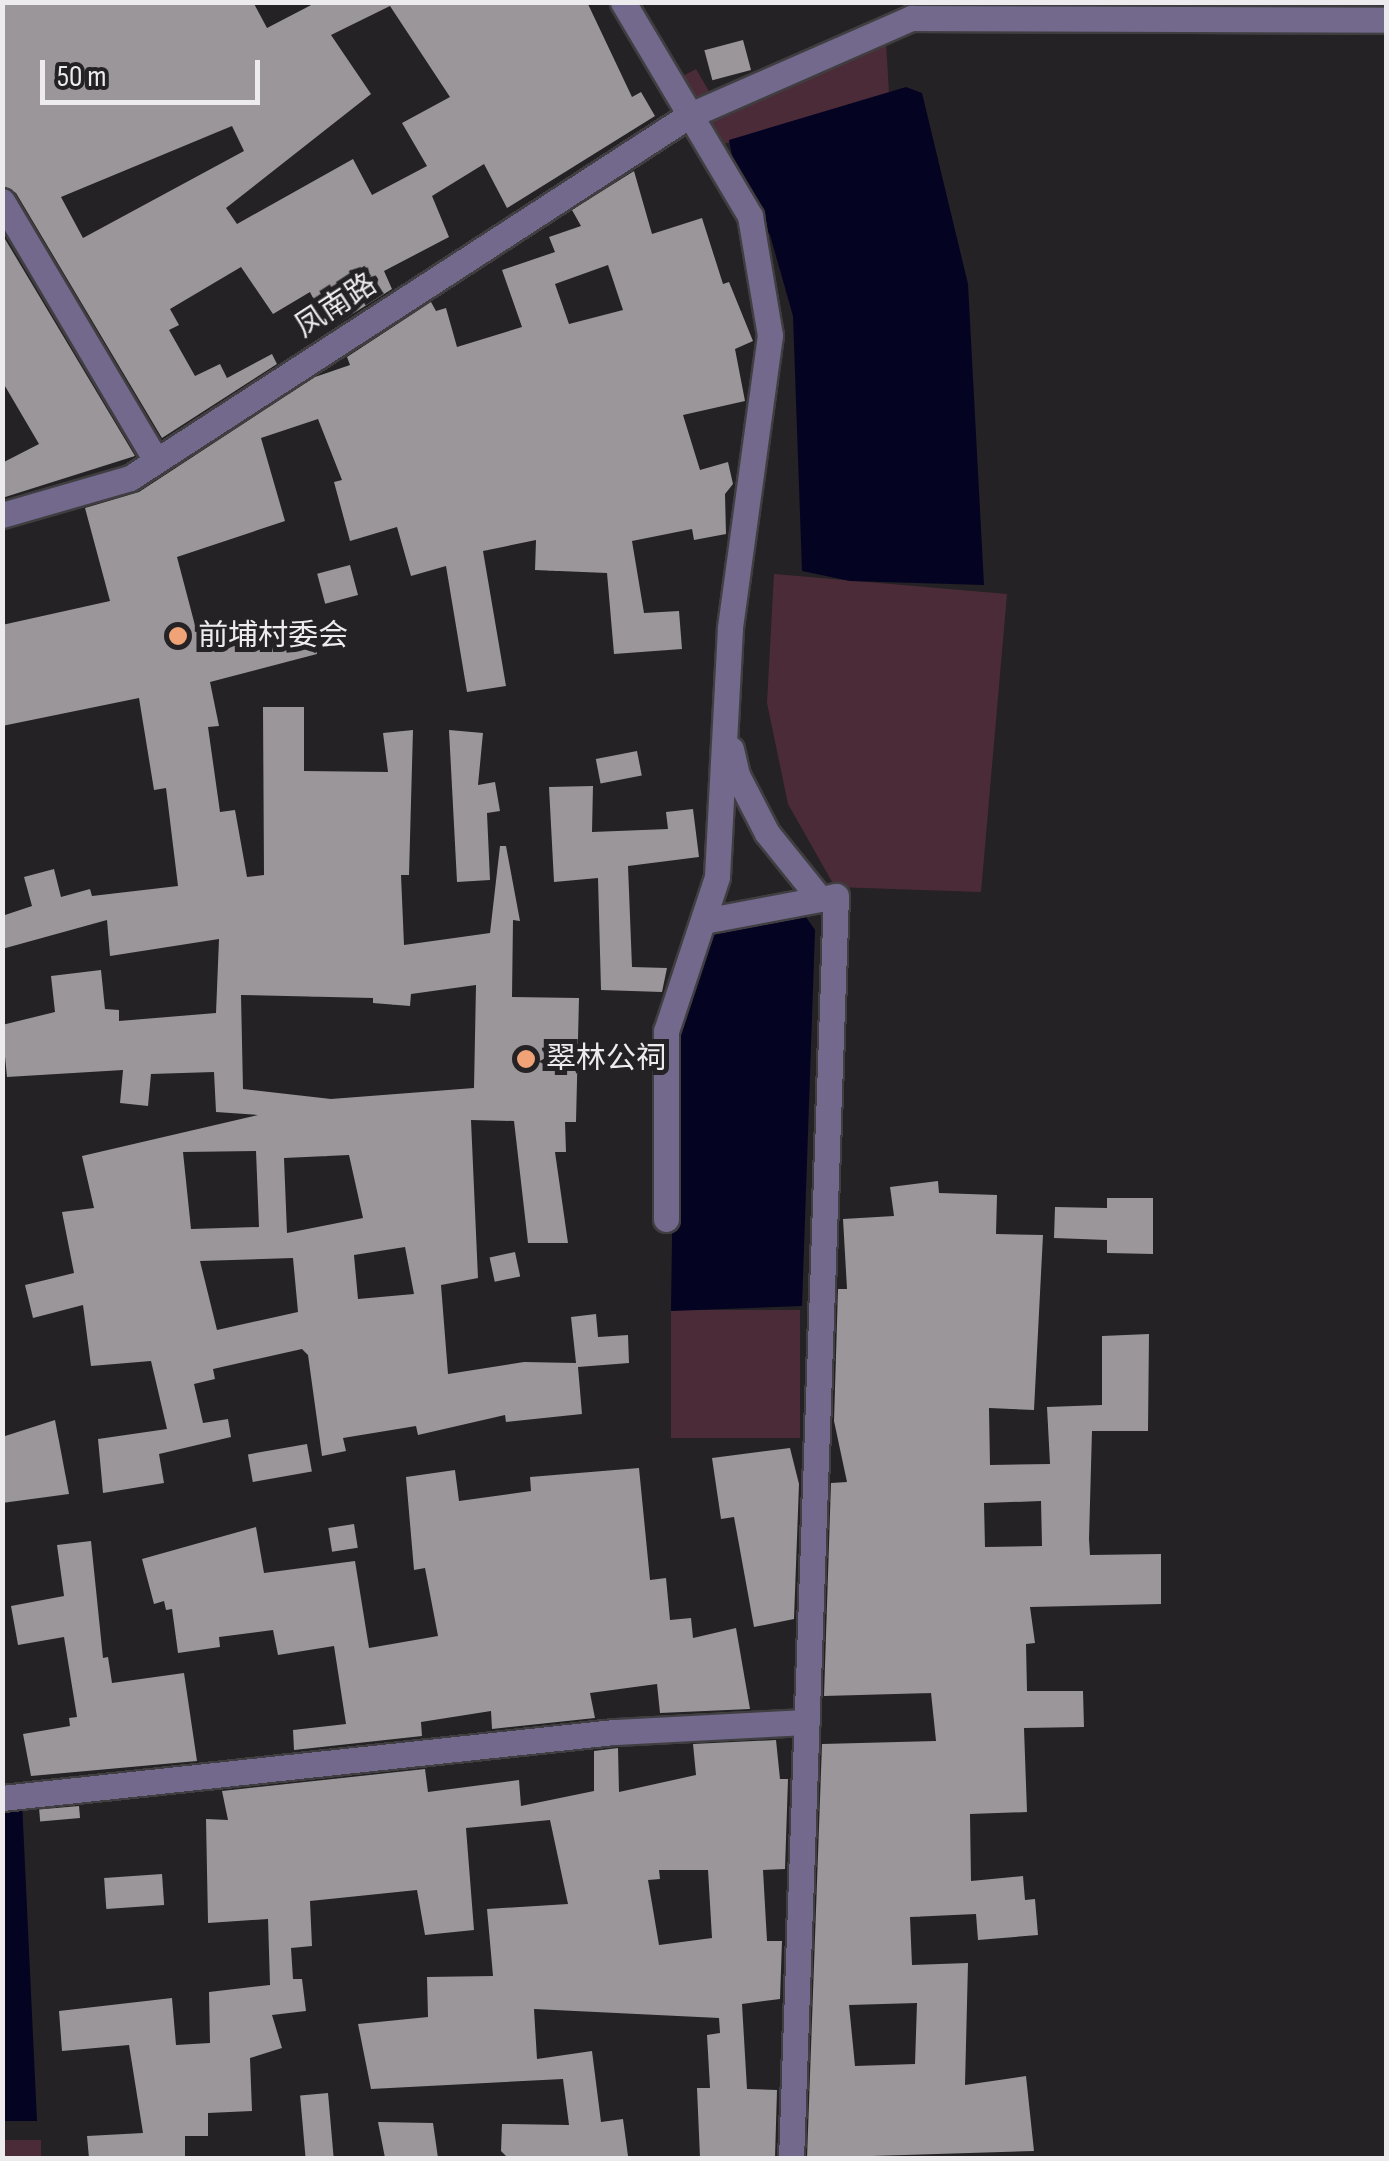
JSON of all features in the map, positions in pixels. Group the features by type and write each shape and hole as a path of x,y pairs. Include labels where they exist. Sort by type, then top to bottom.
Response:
{"street":[{"path":"623,2 750,216 770,334 730,628 717,878 666,1032 666,1219"},
{"name":"凤南路","path":"2,514 130,478 688,116 911,18 1386,20"},
{"path":"2,201 156,460"},
{"path":"725,719 736,775 767,832 816,894"},
{"path":"704,921 836,896 791,2158"},
{"path":"2,1798 614,1732 807,1722"}],"shaded area":[{"path":"886,43 889,93 714,147 670,83 696,69 724,117"},
{"path":"774,574 1007,594 981,892 835,887 788,804 767,703"},
{"path":"671,1310 800,1310 800,1438 671,1438"},
{"path":"3,2140 41,2140 41,2158 3,2158"}],"water":[{"path":"906,87 922,93 968,284 984,585 850,581 802,571 793,316 770,235 737,181 729,140"},
{"path":"801,910 815,930 802,1306 671,1311 675,1032 710,931"},
{"path":"22,1802 37,2121 3,2121 2,1804"}],"building":[{"path":"2,2 253,2 267,28 317,2 587,2 632,97 641,92 655,116 507,208 484,164 432,196 449,237 384,271 392,289 335,325 331,314 323,318 310,292 273,314 241,267 170,309 179,325 169,330 195,376 220,364 227,378 272,354 277,364 162,438 16,193 2,185","holes":["390,6 450,97 402,123 427,166 372,195 353,159 237,224 226,208 371,94 331,35","232,126 244,151 83,238 61,197"]},
{"path":"743,40 751,70 712,80 704,50"},
{"path":"634,171 652,234 702,218 723,284 729,282 753,341 735,349 745,401 683,415 700,470 728,462 733,484 725,494 726,534 694,540 692,529 632,541 644,613 679,611 682,649 614,654 607,573 535,570 536,540 483,551 506,686 467,692 446,566 411,576 397,527 350,541 334,482 342,480 318,419 261,438 285,521 177,557 202,652 278,636 277,629 310,621 317,654 210,682 219,726 208,727 220,812 235,810 247,877 264,875 263,707 304,707 304,771 388,772 383,733 413,730 409,875 401,875 404,945 490,933 500,846 506,846 520,921 513,920 512,997 579,998 576,1122 565,1122 566,1152 555,1152 568,1243 528,1243 514,1121 471,1120 478,1278 441,1285 448,1374 524,1362 576,1363 571,1317 596,1314 598,1337 628,1335 629,1363 578,1367 582,1414 506,1422 505,1415 418,1435 416,1426 343,1438 346,1451 322,1456 308,1355 302,1349 213,1369 215,1379 194,1384 203,1423 228,1419 231,1437 159,1454 164,1483 103,1493 98,1439 167,1429 151,1361 91,1366 83,1305 33,1318 25,1285 74,1273 62,1212 94,1208 82,1156 258,1115 216,1112 214,1072 151,1074 148,1106 120,1103 123,1070 7,1077 2,1025 55,1012 51,976 101,970 105,1009 119,1010 119,1021 216,1013 219,939 110,956 107,920 2,949 2,916 32,906 24,877 54,869 61,897 90,889 92,896 178,886 166,788 154,790 139,698 2,726 2,625 110,601 85,508 139,492 315,377 350,365 347,357 431,302 436,311 446,308 457,347 522,327 502,270 555,252 549,237 581,226 572,210","holes":["608,265 623,310 569,324 555,284","476,985 474,1088 331,1099 243,1089 241,995 373,998 373,1003 410,1006 411,994","256,1151 259,1227 191,1229 183,1152","349,1155 363,1218 287,1233 284,1158","405,1247 414,1294 358,1299 354,1255","293,1258 298,1312 217,1330 200,1261"]},
{"path":"2,234 135,456 2,498 2,463 39,444 2,381"},
{"path":"350,565 358,595 325,604 317,574"},
{"path":"449,730 483,733 478,785 495,782 500,811 487,813 490,880 457,882"},
{"path":"637,751 642,776 601,784 596,759"},
{"path":"593,786 592,832 668,829 666,812 693,809 699,857 628,866 632,967 667,968 662,992 601,990 598,878 554,882 549,787"},
{"path":"938,1181 939,1193 997,1195 996,1234 1043,1235 1034,1410 989,1408 990,1465 1050,1464 1047,1407 1102,1405 1102,1336 1149,1334 1148,1431 1092,1431 1089,1539 1090,1555 1161,1554 1161,1604 1030,1607 1035,1643 1026,1644 1027,1691 1083,1691 1084,1727 1024,1728 1027,1812 970,1814 971,1881 1023,1876 1025,1900 1035,1899 1038,1935 978,1940 976,1914 910,1917 912,1965 968,1963 965,2085 1026,2076 1034,2151 807,2158 822,1744 936,1741 931,1693 824,1696 831,1483 847,1482 834,1421 838,1289 847,1289 843,1219 894,1216 890,1187","holes":["1041,1501 1042,1546 985,1547 984,1503","917,2003 915,2064 855,2066 849,2005"]},
{"path":"1107,1198 1153,1198 1153,1254 1107,1253 1107,1240 1054,1238 1055,1207 1107,1208"},
{"path":"515,1252 520,1276 495,1282 490,1257"},
{"path":"55,1420 69,1494 2,1503 2,1437"},
{"path":"307,1444 312,1472 253,1482 248,1454"},
{"path":"790,1448 799,1484 794,1619 754,1627 734,1517 721,1519 712,1458"},
{"path":"639,1468 650,1580 666,1578 670,1620 691,1618 693,1638 736,1628 750,1709 660,1713 657,1684 590,1693 595,1718 492,1729 491,1711 421,1722 422,1736 294,1750 293,1730 346,1724 334,1646 278,1655 273,1630 219,1637 220,1647 178,1653 172,1609 166,1610 164,1601 154,1604 142,1559 256,1527 264,1573 355,1561 369,1648 438,1636 425,1568 414,1570 406,1477 455,1470 459,1501 531,1491 530,1477"},
{"path":"354,1524 358,1548 332,1552 328,1528"},
{"path":"91,1541 103,1658 108,1657 112,1683 184,1673 197,1761 31,1776 23,1734 70,1726 69,1718 77,1717 64,1637 18,1645 11,1606 64,1596 57,1545"},
{"path":"776,1740 780,1779 788,1779 785,1869 763,1870 767,1941 782,1941 780,1999 742,2004 747,2089 777,2090 775,2158 700,2158 697,2088 710,2088 707,2035 720,2033 719,2018 534,2009 537,2059 592,2051 601,2122 623,2119 628,2156 508,2158 501,2151 502,2124 569,2125 563,2079 371,2089 358,2024 428,2017 427,1977 493,1976 487,1909 568,1904 550,1820 466,1828 474,1930 425,1935 417,1890 310,1901 312,1946 291,1948 293,1979 302,1979 306,2011 272,2015 282,2048 250,2058 252,2111 208,2113 208,2136 185,2136 185,2158 89,2158 87,2136 143,2133 129,2045 62,2051 59,2011 172,1998 176,2045 210,2043 209,1992 270,1985 268,1919 208,1923 206,1819 228,1820 222,1791 425,1769 428,1792 519,1780 521,1806 594,1791 594,1751 618,1748 619,1792 696,1775 693,1744","holes":["659,1870 708,1870 712,1938 659,1945 648,1880 660,1879"]},
{"path":"79,1806 80,1818 40,1821 39,1809"},
{"path":"162,1874 164,1905 106,1909 104,1878"},
{"path":"328,2093 334,2158 306,2158 300,2095"},
{"path":"378,2122 433,2123 438,2158 385,2158"}],"place":[{"name":"前埔村委会","path":"178,636"},
{"name":"翠林公祠","path":"526,1059"}]}
